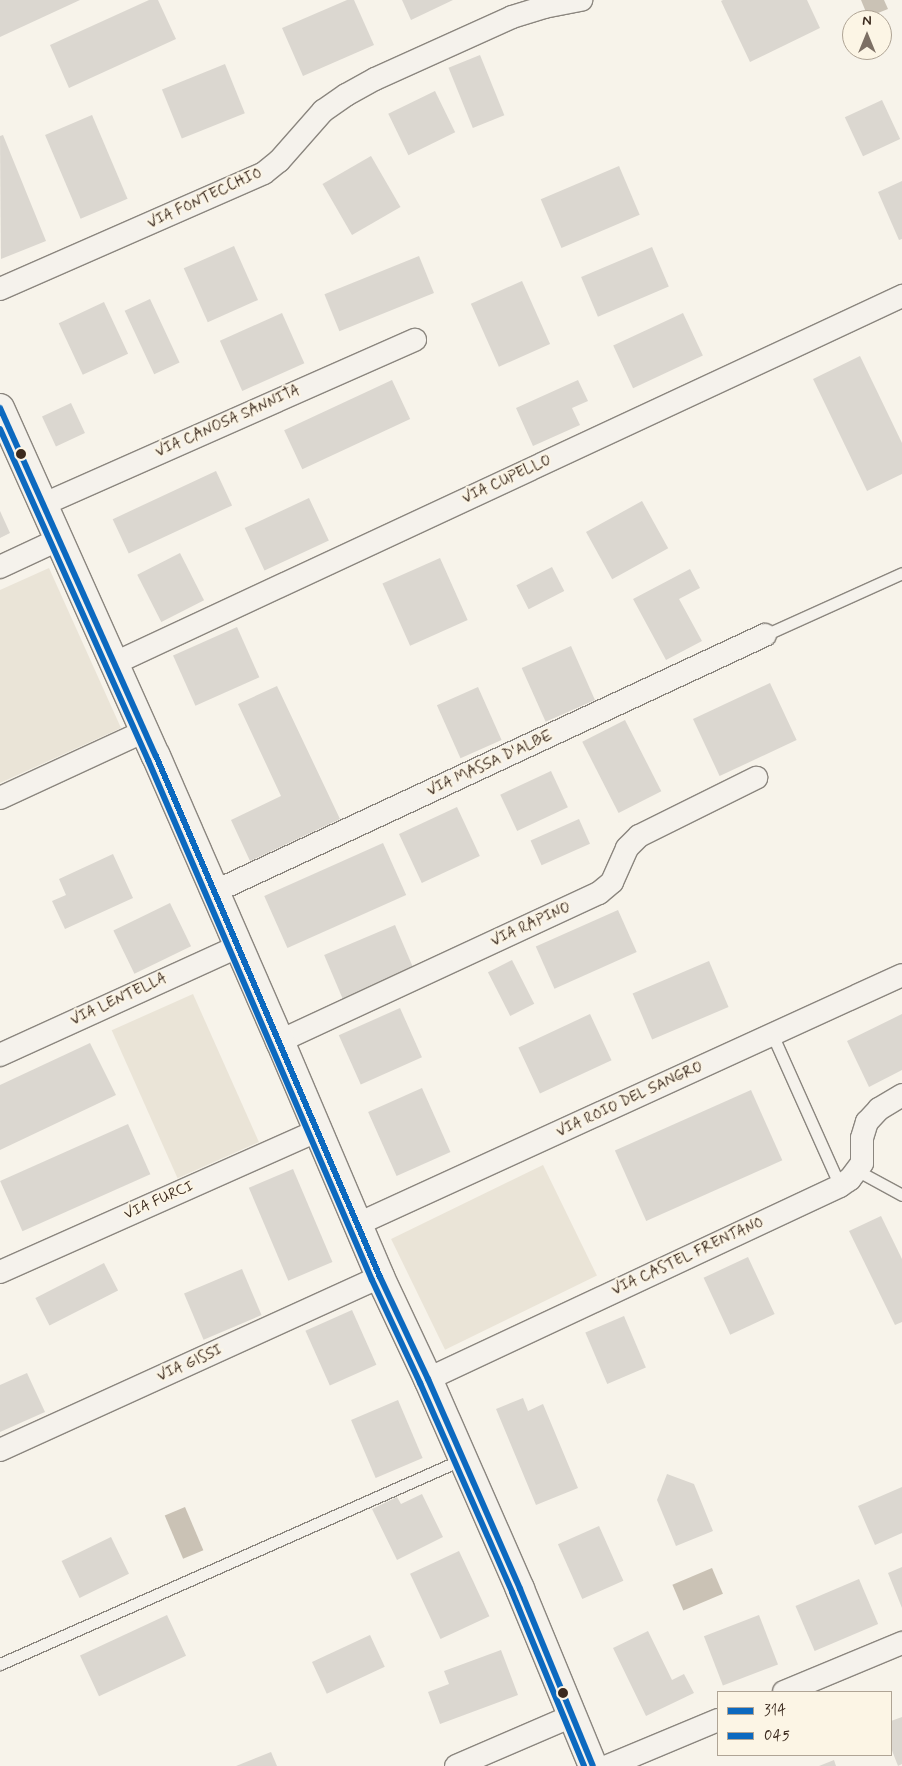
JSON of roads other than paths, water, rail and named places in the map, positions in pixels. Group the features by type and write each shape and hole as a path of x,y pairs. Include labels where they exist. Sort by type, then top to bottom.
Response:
{"street":[{"name":"VIA FONTECCHIO","path":"0,289 264,173 279,161 323,111 346,95 376,79 512,17 544,7 581,0"},
{"name":"VIA CUPELLO","path":"113,664 902,296"},
{"name":"VIA CANOSA SANNITA","path":"42,505 415,340"},
{"path":"0,408 113,664 145,731 319,1130 380,1277 464,1459 593,1766"},
{"path":"0,567 58,540"},
{"name":"VIA MASSA D'ALBE","path":"214,892 765,635"},
{"path":"0,798 145,731"},
{"name":"VIA RAPINO","path":"280,1041 599,893 612,882 627,848 639,836 756,778"},
{"name":"VIA LENTELLA","path":"0,1055 239,946"},
{"name":"VIA ROIO DEL SANGRO","path":"358,1224 902,975"},
{"path":"858,1171 862,1163 862,1138 867,1122 879,1109 902,1095"},
{"name":"VIA FURCI","path":"0,1272 319,1130"},
{"name":"VIA CASTEL FRENTANO","path":"428,1379 840,1186 858,1171"},
{"name":"VIA GISSI","path":"0,1450 380,1277"},
{"path":"786,1691 902,1643"},
{"path":"456,1766 572,1716"},
{"path":"608,1766 717,1720"}],"lane":[{"path":"765,635 902,572"},
{"path":"772,1034 840,1186"},
{"path":"858,1171 902,1195"},
{"path":"0,1664 464,1459"}]}
